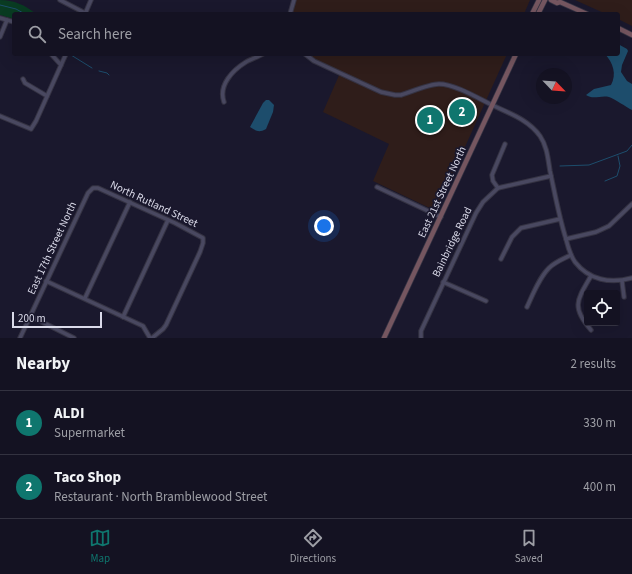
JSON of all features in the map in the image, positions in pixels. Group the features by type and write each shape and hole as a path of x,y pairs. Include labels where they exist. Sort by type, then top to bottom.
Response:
{"main road":[{"path":"534,0 535,8"},
{"path":"533,12 539,0"},
{"path":"539,12 545,0"},
{"path":"551,0 557,3 559,1 583,12"},
{"path":"620,29 632,35"},
{"name":"East 21st Street North","path":"384,338 515,56"}],"street":[{"path":"60,0 83,12"},
{"path":"85,12 91,0"},
{"path":"291,12 294,0"},
{"path":"0,18 12,21"},
{"path":"0,37 7,20"},
{"path":"53,56 61,65"},
{"path":"0,116 31,129 36,122 65,56"},
{"path":"224,102 222,94 223,88 231,75 245,63 259,56"},
{"path":"308,56 314,61 381,92 395,95 401,95 439,84 458,88 521,119 532,126 541,138 547,151 560,219 571,255 575,262 591,276 598,279 622,281 632,278"},
{"path":"23,79 25,83 47,96"},
{"path":"505,144 492,175 493,181 498,188 551,176"},
{"path":"377,187 440,217"},
{"name":"North Rutland Street","path":"92,188 98,188 130,202 203,238 203,243 164,330 151,338"},
{"name":"East 17th Street North","path":"20,338 46,280 88,193 92,188"},
{"name":"Bainbridge Road","path":"421,338 421,331 476,213 483,202 498,188"},
{"path":"85,298 130,202"},
{"path":"566,239 596,232 609,226 632,204"},
{"path":"501,259 512,237 520,228 560,219"},
{"path":"123,316 168,220"},
{"path":"527,307 548,268 571,255"},
{"path":"591,276 577,303 578,311 582,319 591,330"},
{"path":"46,280 143,326 151,338"},
{"path":"622,281 624,297"},
{"path":"443,282 486,301"},
{"path":"30,316 74,338"}],"shaded area":[{"path":"294,0 530,0 525,12 292,12"},
{"path":"575,0 632,0 632,26 620,20 620,12 602,12"},
{"path":"308,56 506,56 436,211 373,181 389,144 323,112 340,73 314,61"}],"green space":[{"path":"0,0 19,4 33,12 12,12 12,18 0,15"}],"water":[{"path":"620,45 627,49 628,51 622,65 621,72 627,81 632,84 632,110 609,97 591,97 586,95 594,89 611,85 614,73 610,61 606,56 620,56"},
{"path":"266,100 269,100 274,105 273,112 266,129 261,131 254,130 250,127"}],"waterway":[{"path":"0,5 21,12"},
{"path":"73,56 92,68"},
{"path":"99,71 109,75"},
{"path":"560,166 589,165 627,151 632,145"},
{"path":"605,181 617,176 620,166 618,156"}],"place":[{"name":"Taco Shop","path":"462,112"},
{"name":"ALDI","path":"430,120"}]}
